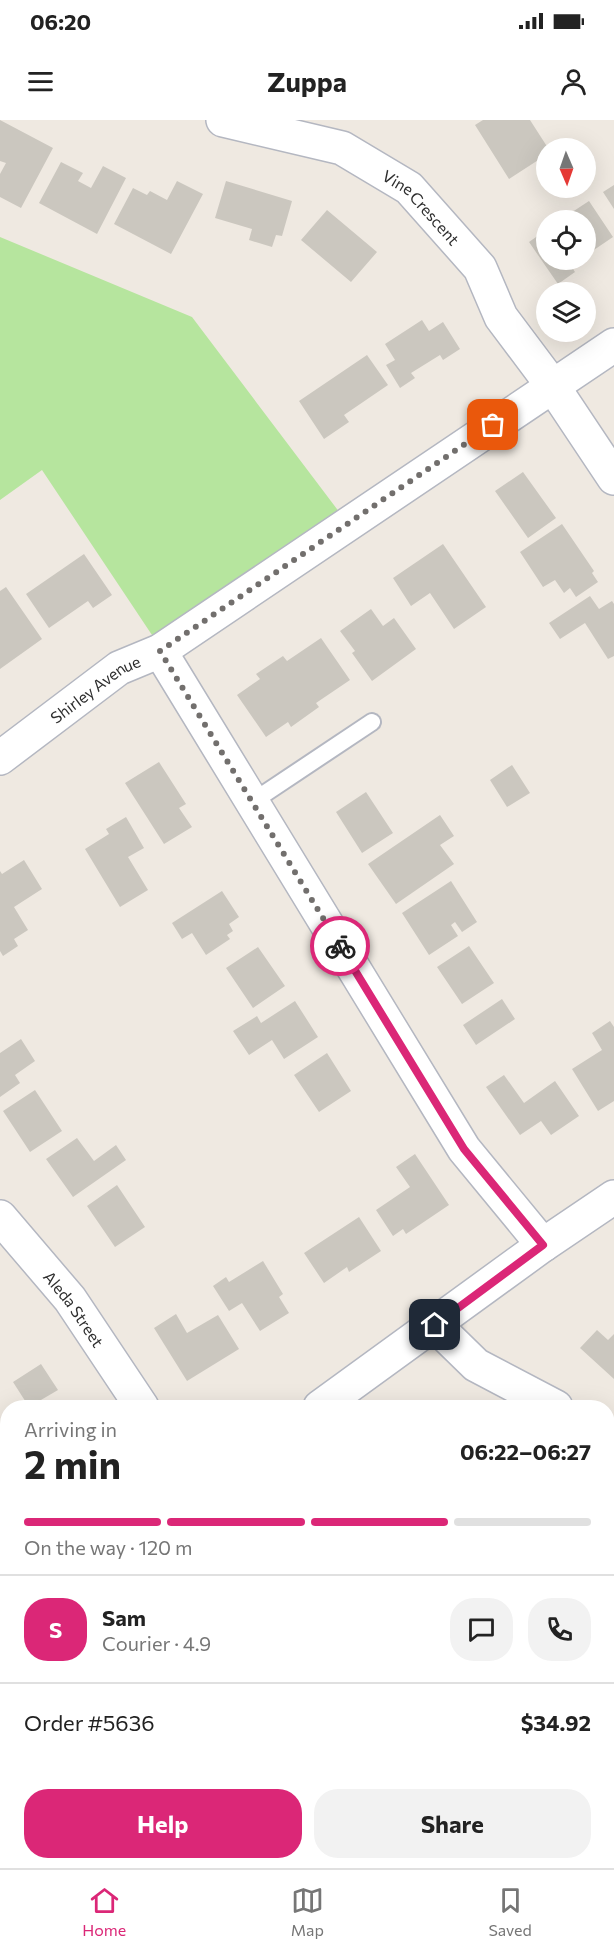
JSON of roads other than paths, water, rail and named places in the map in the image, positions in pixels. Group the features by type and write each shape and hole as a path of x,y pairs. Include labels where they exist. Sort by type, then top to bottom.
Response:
{"street":[{"name":"Vine Crescent","path":"223,120 342,148 409,188 480,268 501,317 552,386 614,478"},
{"name":"Shirley Avenue","path":"0,758 119,668 160,651 614,345"},
{"path":"160,651 464,1149 543,1245"},
{"path":"330,1400 543,1245 614,1197"},
{"name":"Aleda Street","path":"0,1217 70,1299 137,1400"},
{"path":"435,1325 476,1365 543,1400"}],"lane":[{"path":"252,802 372,722"}]}
